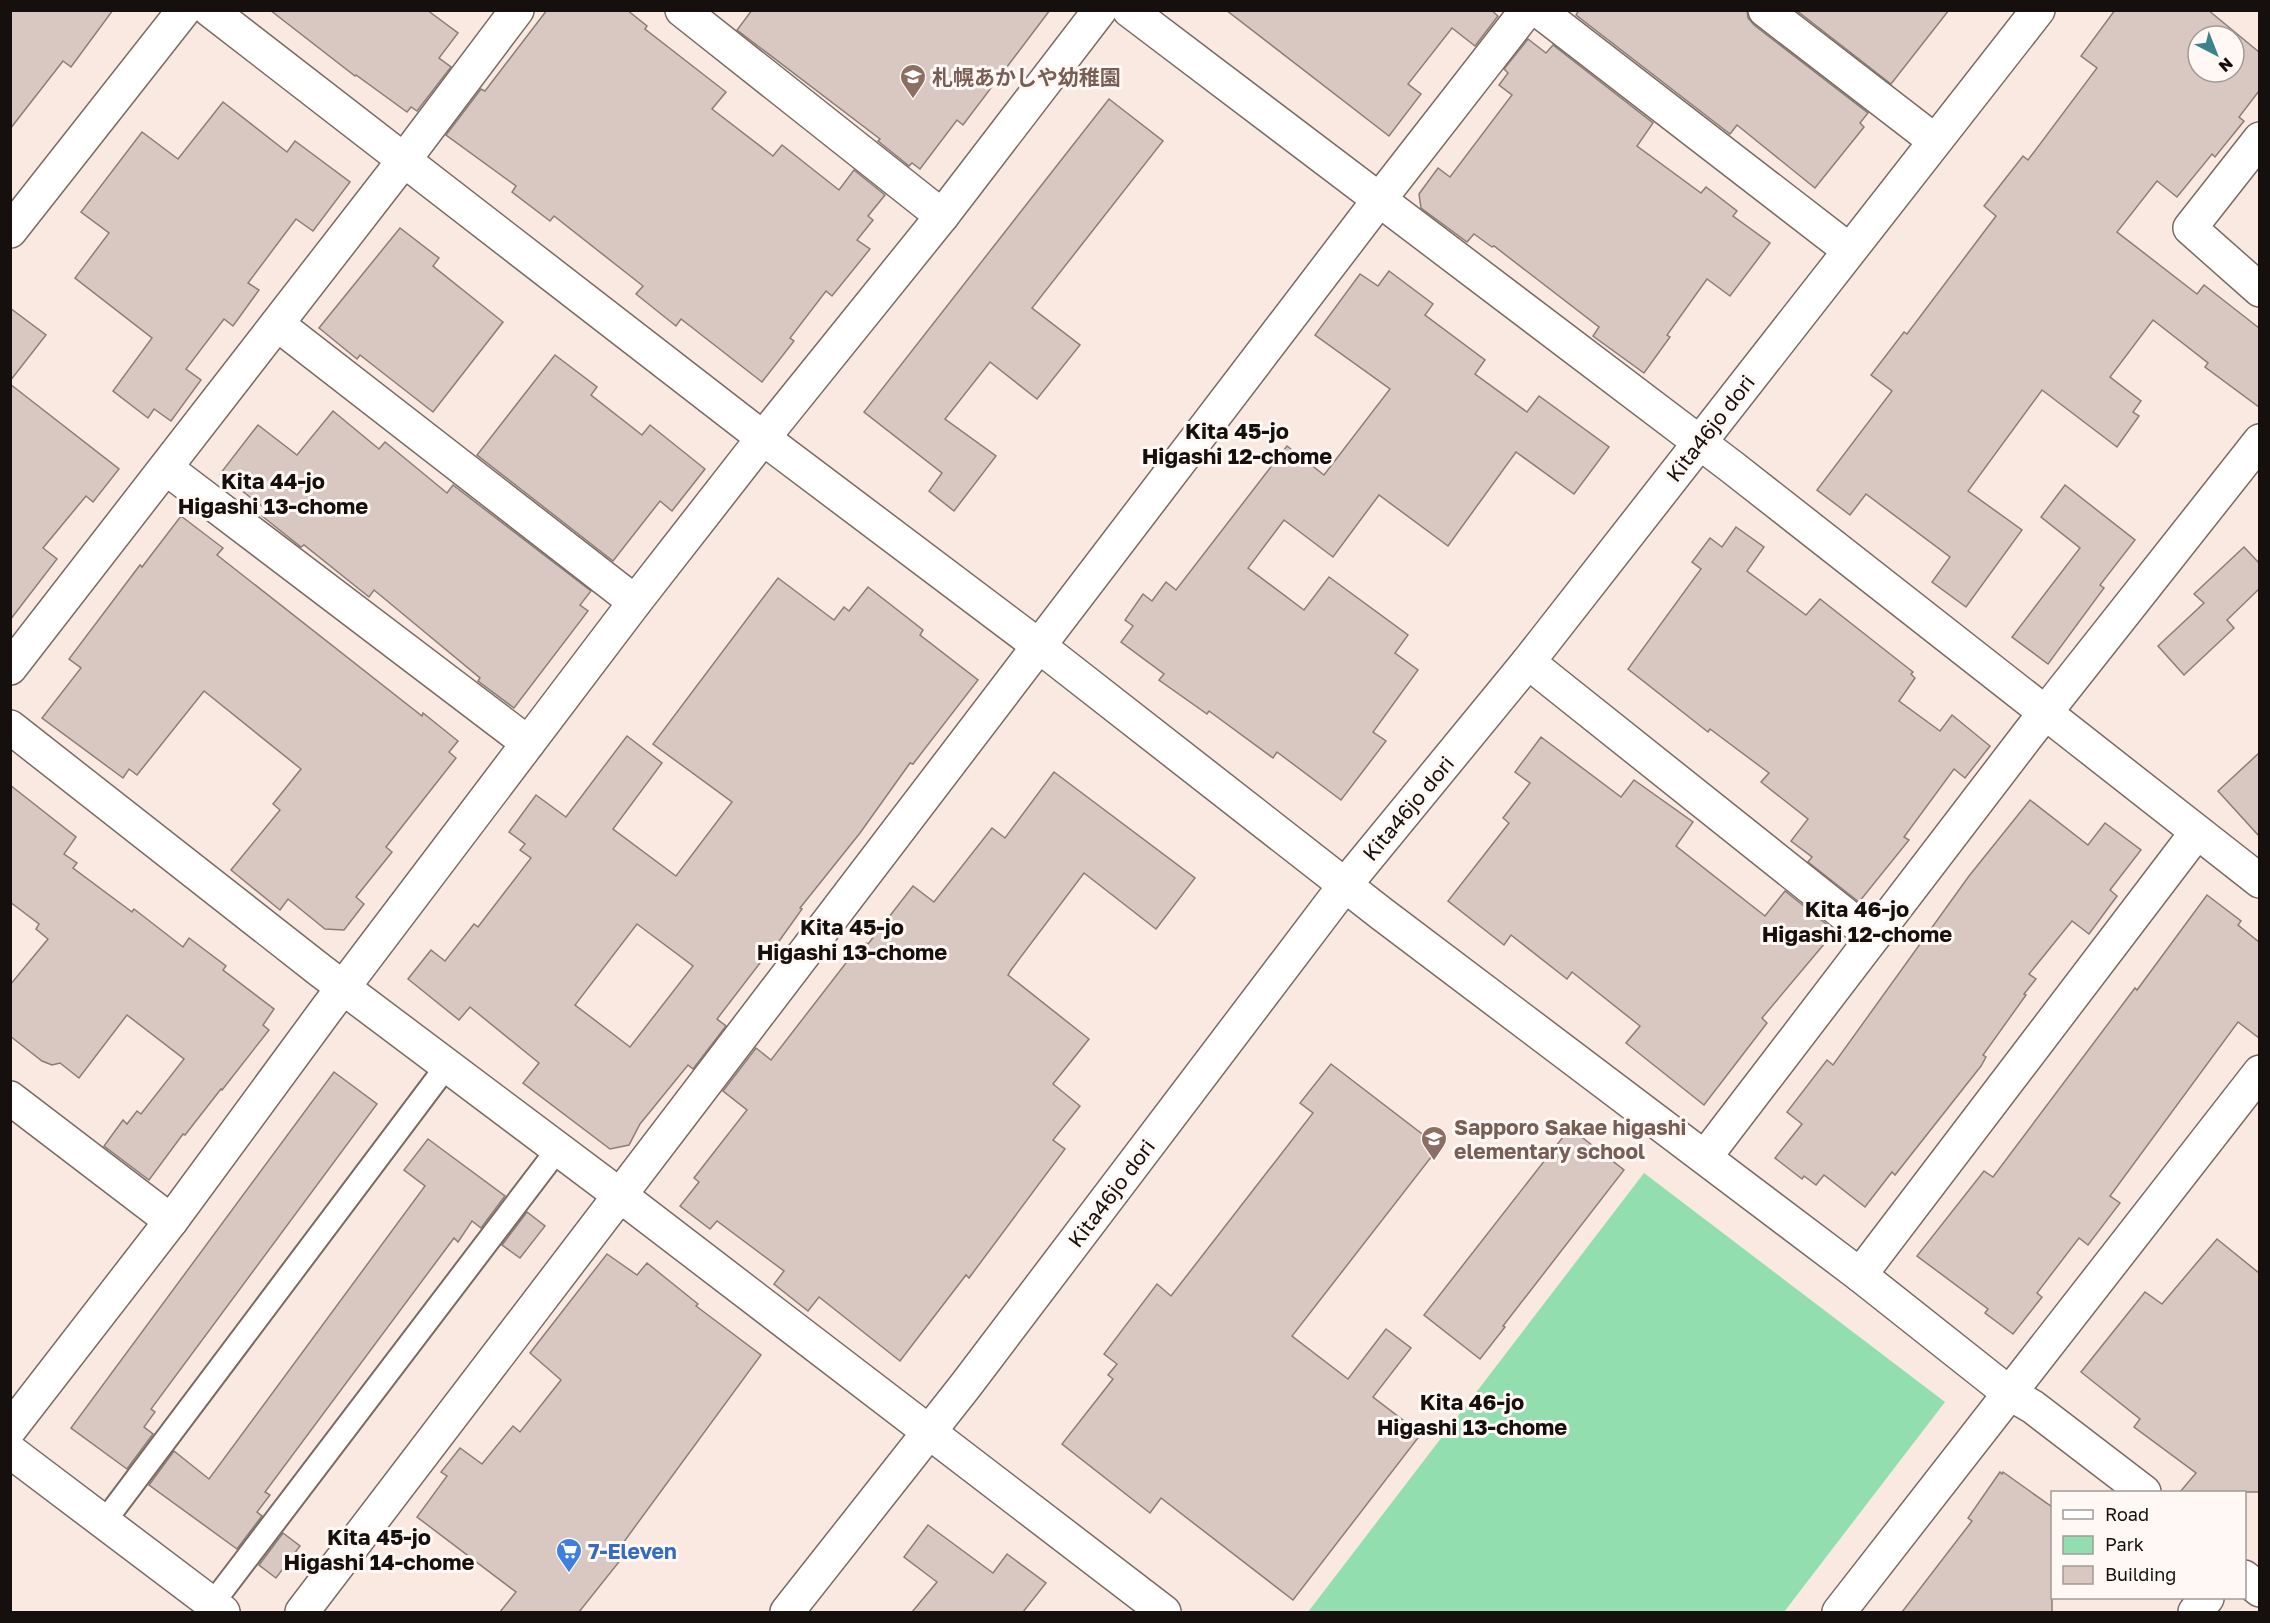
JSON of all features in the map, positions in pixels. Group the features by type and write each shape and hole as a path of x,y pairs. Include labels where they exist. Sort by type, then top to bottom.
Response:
{"street":[{"path":"10,231 184,10"},
{"path":"210,10 763,438 1039,646 1345,885 1860,1275 2009,1393 2032,1407 2143,1491"},
{"path":"10,668 404,160 517,10"},
{"path":"682,10 942,216"},
{"path":"10,1428 171,1221 343,988 635,602 763,438 942,216 1100,10"},
{"path":"1129,10 1699,442 2259,881"},
{"path":"302,1612 1527,10"},
{"path":"1538,10 1849,250"},
{"path":"1765,10 1935,141"},
{"name":"Kita46jo dori","path":"787,1612 928,1432 1345,885 1528,662 2038,10"},
{"path":"2259,139 2190,228 2259,290"},
{"path":"277,324 635,602"},
{"path":"1705,1157 2044,714 2259,441"},
{"path":"166,468 528,743"},
{"path":"1528,662 1873,937"},
{"path":"10,727 446,1067 621,1196 1164,1612"},
{"path":"1860,1275 2197,832"},
{"path":"1839,1612 2259,1072"},
{"path":"10,1098 171,1221"},
{"path":"10,1451 218,1608"},
{"path":"2246,1578 2259,1590"},
{"path":"2195,1612 2206,1599"}],"lane":[{"path":"104,1522 446,1067"},
{"path":"218,1608 558,1149"}],"green space":[{"path":"1644,1173 1945,1402 1784,1612 1308,1612"}],"building":[{"path":"10,10 113,10 71,67 63,61 10,129"},
{"path":"270,10 427,10 458,33 439,58 451,67 417,111 411,107 407,112 355,76"},
{"path":"547,10 627,10 647,26 645,29 726,92 712,109 773,156 782,145 839,190 854,170 885,195 868,216 873,220 857,240 870,249 832,296 826,291 790,338 794,341 762,382 681,319 676,326 636,294 643,286 554,216 550,221 512,192 516,186 446,135 481,89 485,91"},
{"name":"札幌あかしや幼稚園","path":"752,10 1050,10 963,125 957,120 920,169 912,163 909,166 878,141 880,139 737,30"},
{"path":"1226,10 1491,10 1498,16 1475,46 1452,28 1408,84 1421,94 1389,136"},
{"path":"1579,10 1747,10 1748,18 1754,25 1868,113 1860,123 1864,127 1815,188 1737,125 1730,134 1576,15"},
{"path":"1796,10 1949,10 1891,84"},
{"path":"2115,10 2208,10 2225,24 2186,24 2186,84 2246,84 2246,41 2259,52 2259,91 2239,117 2244,121 2215,157 2212,154 2177,197 2157,181 2117,232 2197,294 2204,285 2259,328 2259,407 2205,367 2208,363 2153,320 2110,377 2141,401 2133,412 2139,416 2117,447 2042,390 1968,491 2022,530 1966,607 1932,582 1950,557 1866,494 1850,515 1817,490 1892,391 1871,375 1904,332 1907,334 1996,216 1984,206 2023,156 2028,160 2097,68 2081,56"},
{"path":"1528,39 1546,53 1553,45 1653,123 1637,146 1701,193 1706,187 1737,211 1733,216 1770,243 1730,296 1707,279 1667,335 1670,337 1644,373 1593,336 1599,327 1494,246 1492,247 1474,234 1467,242 1421,208 1419,194 1438,168 1450,177 1512,95 1499,85 1508,73 1504,69"},
{"path":"1109,99 1163,141 1032,308 1080,345 1037,399 990,362 945,419 996,456 954,511 929,491 942,473 864,412"},
{"path":"223,102 287,152 295,141 350,182 313,231 296,219 248,283 259,290 233,326 224,319 186,369 201,380 171,421 154,409 148,418 113,391 152,338 75,278 109,233 81,212 142,132 178,159"},
{"path":"400,228 439,258 433,266 503,322 433,412 360,355 357,359 319,328"},
{"path":"1389,271 1433,304 1425,315 1485,360 1475,374 1527,412 1539,396 1609,447 1574,494 1516,452 1448,546 1379,495 1333,557 1284,520 1248,568 1304,610 1329,577 1408,635 1395,653 1418,670 1373,732 1386,741 1341,800 1277,752 1273,758 1209,711 1207,714 1159,680 1164,674 1121,642 1133,626 1125,620 1143,594 1152,601 1166,582 1176,590 1287,446 1324,475 1390,389 1315,335 1360,274 1378,286"},
{"path":"10,308 46,335 10,381"},
{"path":"555,355 597,387 591,395 642,435 650,425 705,469 672,511 660,501 613,561 477,455"},
{"path":"10,384 119,469 93,502 86,496 43,548 57,559 10,620"},
{"path":"333,411 379,449 385,442 447,493 453,485 591,591 580,605 588,611 514,708 478,681 480,678 374,590 369,597 304,545 301,547 262,516 267,510 220,474 258,425 297,455"},
{"path":"2065,485 2135,540 2100,585 2104,588 2048,664 2012,637 2080,548 2041,517"},
{"path":"181,516 223,548 217,555 422,716 423,713 458,741 449,752 456,758 386,847 392,852 356,897 364,904 344,930 325,929 288,899 280,910 231,870 280,810 273,804 301,769 204,691 137,775 129,769 123,778 42,718 81,668 69,659 140,565 142,567"},
{"path":"1736,527 1764,547 1747,571 1806,615 1820,599 1913,672 1911,674 1915,678 1899,701 1940,731 1952,715 1990,746 1965,778 1954,769 1904,837 1909,840 1859,902 1808,862 1812,857 1791,841 1808,819 1761,782 1769,773 1710,729 1708,732 1628,669 1701,569 1692,562 1710,538 1722,547"},
{"path":"2244,547 2259,563 2259,589 2227,620 2234,628 2184,675 2158,646 2204,603 2194,594"},
{"path":"778,578 834,620 844,607 849,611 868,587 923,630 920,635 978,680 913,764 910,763 860,833 800,908 802,909 772,951 770,950 717,1019 726,1026 693,1069 688,1065 640,1124 629,1145 610,1149 523,1083 539,1063 470,1007 459,1020 408,979 431,950 445,961 474,924 478,927 531,858 520,850 525,844 509,832 536,795 566,817 627,736 662,763 613,829 676,876 732,802 653,744","holes":["637,924 693,966 630,1047 575,1005"]},
{"path":"1541,737 1621,797 1634,780 1693,822 1676,846 1765,916 1785,891 1835,931 1762,1018 1767,1023 1704,1105 1626,1043 1640,1026 1572,972 1567,979 1511,935 1504,945 1448,901 1509,823 1503,818 1530,783 1515,772"},
{"path":"2259,753 2259,836 2218,791"},
{"path":"1054,772 1195,878 1156,929 1084,873 1011,970 1008,975 1089,1039 1053,1084 1080,1106 1053,1140 1065,1149 969,1278 966,1275 900,1361 819,1297 808,1311 774,1284 784,1271 717,1221 710,1229 680,1206 699,1182 694,1178 747,1110 723,1091 756,1048 771,1060 856,950 859,952 866,943 868,944 913,886 934,902 992,828 1005,838"},
{"path":"10,785 76,837 64,854 77,863 73,868 132,912 134,909 183,947 189,938 226,966 223,970 274,1009 263,1025 269,1030 185,1135 183,1134 149,1180 104,1146 123,1120 127,1124 137,1111 141,1114 184,1059 127,1015 79,1078 60,1063 52,1065 42,1061 10,1036 10,985 48,939 36,929 39,924 10,902"},
{"path":"2030,800 2088,845 2105,823 2141,850 2110,890 2117,896 2089,934 2072,921 2029,974 2036,979 1983,1055 1986,1057 1981,1066 1895,1175 1892,1172 1865,1207 1824,1175 1816,1185 1804,1176 1802,1179 1775,1158 1802,1124 1787,1112 1827,1060 1833,1065 1969,876"},
{"path":"2207,895 2241,921 2238,925 2259,942 2259,1038 2238,1022 2110,1196 2120,1203 2088,1245 2079,1238 2037,1293 2042,1297 2013,1334 1985,1313 1988,1309 1917,1256 1984,1171 1993,1177"},
{"path":"1331,1064 1439,1147 1292,1336 1348,1379 1386,1329 1411,1348 1373,1397 1421,1434 1293,1600 1161,1498 1150,1513 1062,1444 1113,1379 1108,1375 1117,1364 1104,1354 1157,1284 1171,1296 1313,1113 1300,1103"},
{"path":"334,1072 377,1104 151,1409 155,1412 144,1427 153,1434 127,1469 71,1428"},
{"path":"1570,1128 1624,1170 1480,1359 1424,1315"},
{"path":"428,1139 505,1196 481,1228 472,1221 458,1242 454,1238 265,1492 270,1495 257,1512 262,1516 237,1549 149,1485 174,1451 209,1479 425,1186 404,1170"},
{"path":"527,1212 545,1226 520,1258 502,1245"},
{"path":"2217,1239 2259,1273 2259,1492 2181,1491 2196,1473 2134,1427 2140,1419 2081,1372 2145,1292 2162,1304"},
{"path":"607,1254 637,1275 647,1263 698,1304 696,1306 761,1355 623,1543 630,1548 579,1612 500,1612 516,1592 417,1517 447,1476 441,1472 460,1448 482,1464 513,1426 520,1432 561,1380 530,1353"},
{"path":"2000,1472 2051,1506 2052,1612 1902,1612 1972,1521 1968,1518"},
{"path":"928,1525 993,1573 1007,1554 1046,1583 1023,1612 912,1612 937,1582 904,1557"},
{"path":"283,1533 300,1546 276,1578 259,1565"}],"place":[{"name":"札幌あかしや幼稚園","path":"913,100"},
{"name":"Sapporo Sakae higashi elementary school","path":"1434,1162"},
{"name":"7-Eleven","path":"569,1574"}],"district":[{"name":"Kita 45-jo Higashi 12-chome","path":"1237,443"},
{"name":"Kita 44-jo Higashi 13-chome","path":"273,492"},
{"name":"Kita 46-jo Higashi 12-chome","path":"1857,920"},
{"name":"Kita 45-jo Higashi 13-chome","path":"852,938"},
{"name":"Kita 46-jo Higashi 13-chome","path":"1472,1414"},
{"name":"Kita 45-jo Higashi 14-chome","path":"379,1548"}]}
